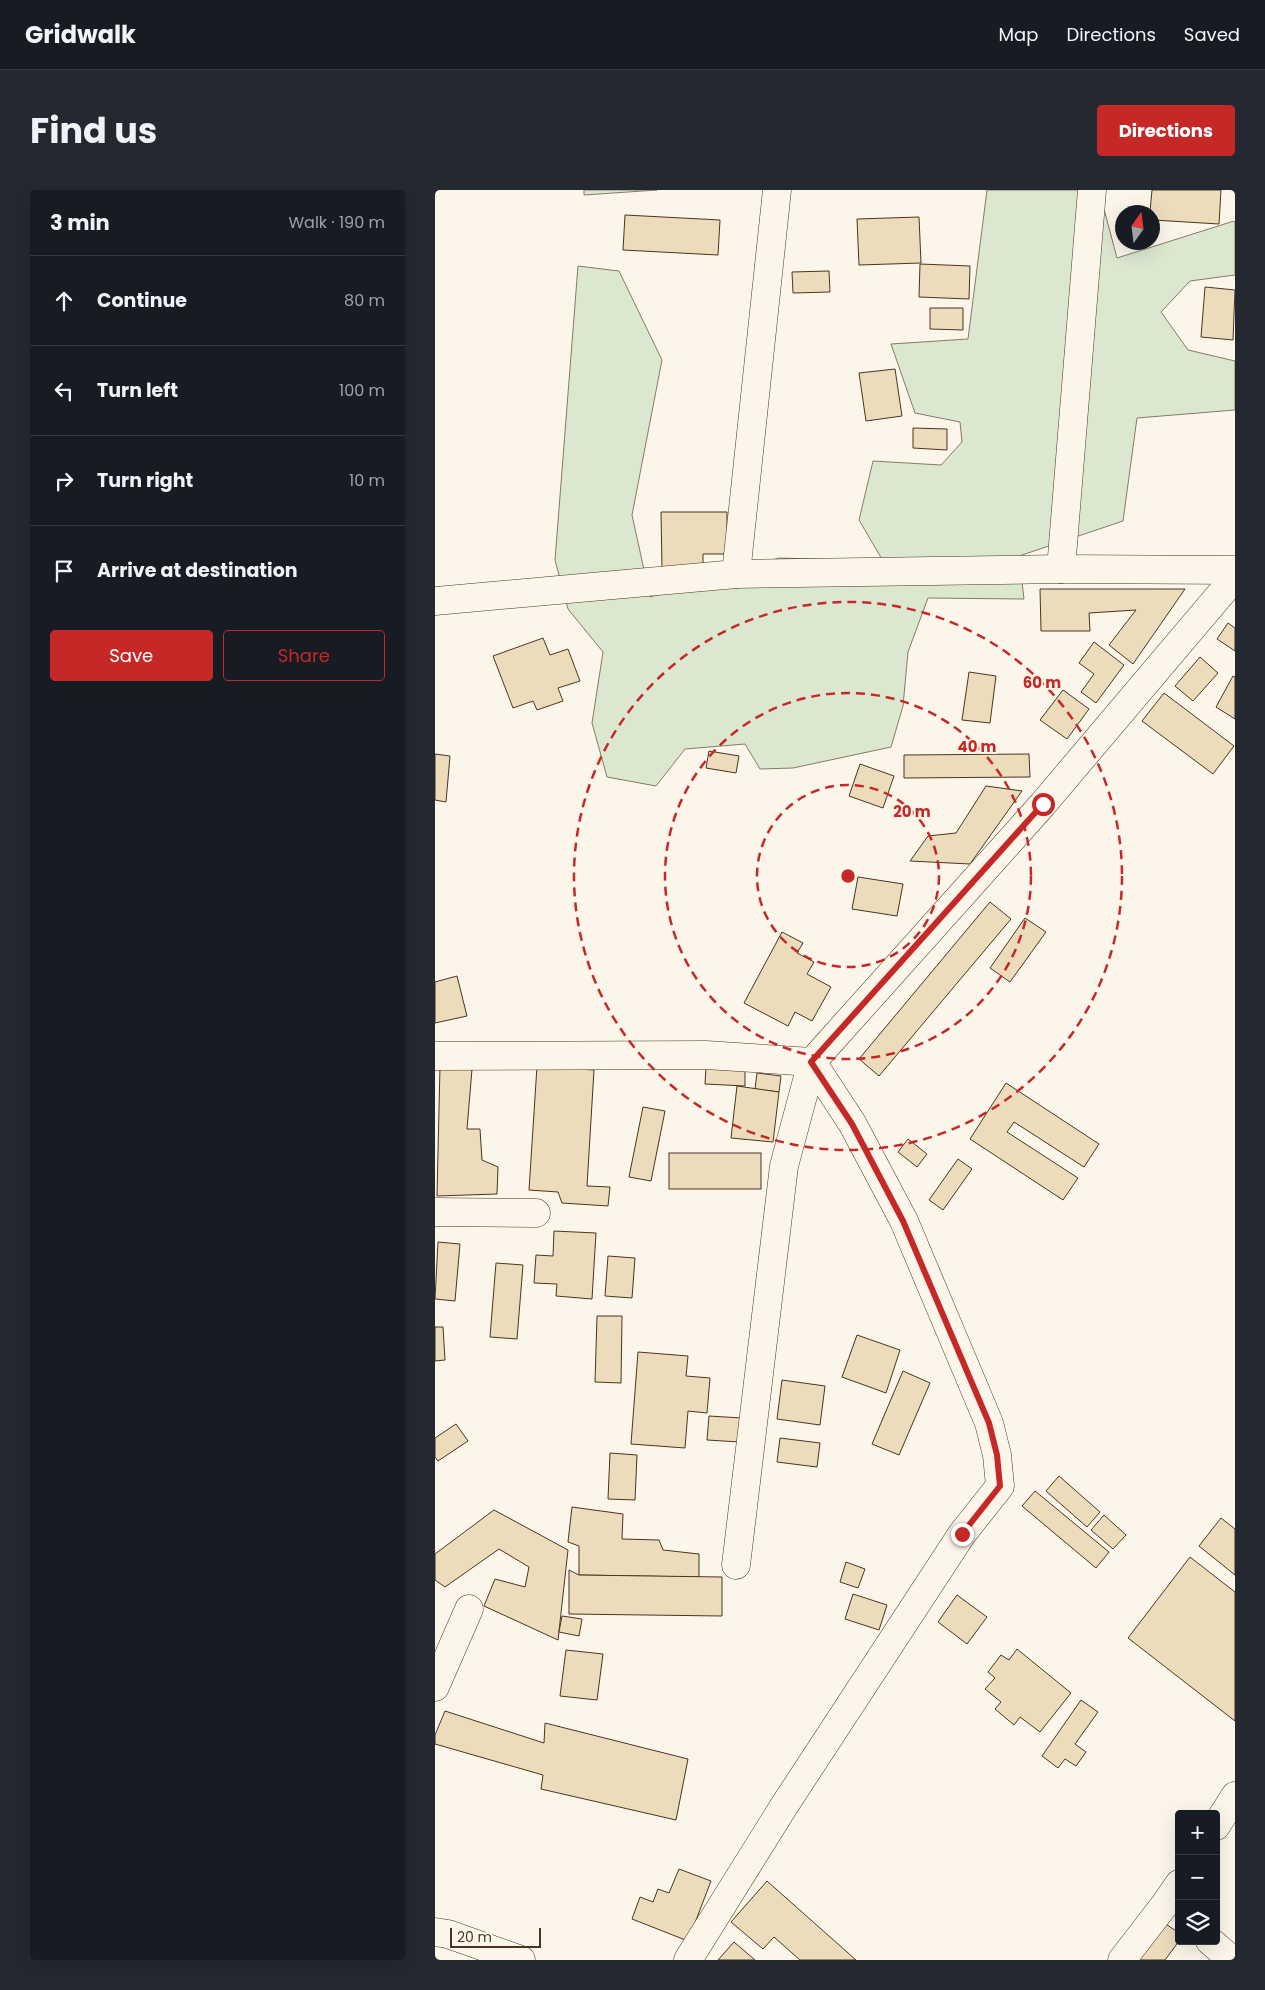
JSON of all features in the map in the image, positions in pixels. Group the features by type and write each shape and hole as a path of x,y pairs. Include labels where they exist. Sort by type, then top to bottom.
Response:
{"street":[{"path":"736,574 777,190"},
{"path":"1061,569 1092,190"},
{"path":"435,601 736,574 1061,569 1235,570"},
{"path":"736,1565 784,1166 811,1062 1043,804 1235,577"},
{"path":"435,1056 707,1055 811,1062"},
{"path":"688,1960 784,1806 962,1534 1000,1486 997,1455 989,1423 903,1221 852,1124 811,1062"},
{"path":"435,1212 536,1213"},
{"path":"435,1687 469,1608"},
{"path":"1220,1820 1235,1796"},
{"path":"1122,1960 1175,1901"},
{"path":"435,1932 449,1934 521,1960"},
{"path":"1216,1945 1233,1960"}],"green space":[{"path":"584,190 657,190 584,195"},
{"path":"987,190 1099,190 1117,258 1142,250 1160,250 1160,244 1234,221 1235,223 1235,275 1190,281 1161,312 1188,350 1235,361 1235,410 1137,418 1123,521 1019,556 1024,599 928,598 908,652 903,706 891,747 793,768 760,769 745,744 685,749 656,786 607,777 592,723 603,652 568,609 555,560 578,266 619,271 662,360 632,515 650,597 779,558 883,561 859,520 873,461 941,465 962,442 960,422 915,413 891,344 968,339"}],"building":[{"path":"1152,190 1221,190 1219,224 1160,220 1160,205 1151,205"},
{"path":"625,215 720,220 718,255 623,250"},
{"path":"919,217 921,263 859,265 857,219"},
{"path":"920,264 970,266 969,299 919,297"},
{"path":"829,271 830,292 793,293 792,272"},
{"path":"1205,287 1235,290 1233,340 1201,337"},
{"path":"930,308 963,308 963,330 930,329"},
{"path":"895,369 902,416 866,421 859,373"},
{"path":"913,428 947,429 947,450 913,448"},
{"path":"661,512 727,512 727,554 703,554 703,569 662,569"},
{"path":"1040,589 1185,589 1133,664 1109,645 1136,610 1089,613 1090,631 1041,631"},
{"path":"1228,623 1235,628 1235,651 1217,639"},
{"path":"543,638 550,655 568,649 580,681 558,688 563,701 537,710 533,701 513,708 493,656"},
{"path":"1094,642 1124,665 1096,703 1081,692 1094,674 1079,663"},
{"path":"1200,657 1218,673 1193,701 1175,686"},
{"path":"969,672 996,676 990,723 962,720"},
{"path":"1233,676 1235,677 1235,719 1216,707"},
{"path":"1063,690 1089,709 1067,739 1040,720"},
{"path":"1164,693 1234,746 1213,774 1142,721"},
{"path":"709,751 739,756 736,773 706,768"},
{"path":"435,754 450,756 446,802 435,800"},
{"path":"1029,754 1030,777 904,778 904,755"},
{"path":"860,764 894,776 883,808 849,796"},
{"path":"986,786 1022,791 970,864 910,861 928,836 956,833"},
{"path":"858,877 903,884 897,916 852,909"},
{"path":"990,902 1011,919 879,1076 859,1059"},
{"path":"1025,918 1046,932 1010,982 990,968"},
{"path":"782,932 803,943 797,953 814,962 807,974 831,987 812,1021 795,1012 788,1026 744,1003"},
{"path":"457,976 467,1016 435,1023 435,982"},
{"path":"440,1066 472,1069 467,1129 480,1129 482,1160 498,1167 497,1194 437,1196"},
{"path":"537,1066 594,1070 587,1186 610,1187 608,1206 562,1203 558,1192 529,1190"},
{"path":"706,1067 745,1069 745,1086 705,1084"},
{"path":"757,1073 781,1076 779,1092 755,1089"},
{"path":"1006,1083 1099,1144 1084,1167 1014,1122 1007,1132 1078,1178 1063,1200 970,1139"},
{"path":"737,1086 779,1092 773,1142 731,1138"},
{"path":"643,1107 665,1111 651,1181 629,1177"},
{"path":"908,1139 927,1154 917,1167 898,1152"},
{"path":"669,1153 761,1153 761,1189 669,1189"},
{"path":"958,1159 972,1169 943,1210 929,1200"},
{"path":"554,1231 596,1233 592,1299 556,1296 557,1284 534,1283 536,1255 553,1256"},
{"path":"438,1242 460,1244 455,1301 435,1299"},
{"path":"608,1256 635,1258 632,1298 605,1296"},
{"path":"496,1263 523,1265 517,1339 490,1337"},
{"path":"597,1316 622,1316 621,1383 595,1382"},
{"path":"435,1327 443,1327 445,1360 435,1361"},
{"path":"857,1335 900,1350 886,1393 842,1377"},
{"path":"638,1352 688,1356 686,1376 710,1378 707,1413 688,1411 685,1448 631,1444"},
{"path":"903,1371 930,1383 899,1455 872,1444"},
{"path":"782,1380 825,1386 820,1425 777,1419"},
{"path":"709,1416 742,1418 740,1442 707,1440"},
{"path":"456,1424 468,1441 438,1461 435,1457 435,1438"},
{"path":"780,1438 820,1443 817,1467 777,1462"},
{"path":"610,1453 637,1455 635,1500 608,1499"},
{"path":"1059,1476 1100,1512 1087,1527 1046,1491"},
{"path":"1035,1491 1109,1552 1096,1568 1022,1506"},
{"path":"572,1507 623,1514 622,1539 659,1540 663,1550 699,1554 699,1577 579,1575 579,1546 568,1542"},
{"path":"494,1510 568,1550 558,1640 484,1606 495,1579 525,1587 529,1567 499,1549 445,1587 435,1580 435,1554"},
{"path":"1104,1515 1126,1535 1113,1549 1091,1530"},
{"path":"1221,1518 1235,1529 1235,1575 1199,1546"},
{"path":"1190,1557 1235,1592 1235,1721 1128,1638"},
{"path":"846,1562 865,1569 858,1588 840,1582"},
{"path":"569,1570 579,1575 722,1577 722,1616 569,1614"},
{"path":"853,1594 887,1605 879,1630 845,1619"},
{"path":"957,1595 987,1617 967,1644 938,1622"},
{"path":"562,1616 582,1619 579,1636 559,1632"},
{"path":"1017,1649 1071,1693 1040,1732 1020,1717 1014,1725 995,1709 1001,1702 985,1689 995,1678 988,1672 1001,1655 1009,1660"},
{"path":"566,1650 603,1654 597,1700 560,1696"},
{"path":"1081,1700 1098,1712 1075,1744 1086,1752 1076,1766 1065,1759 1058,1768 1042,1756"},
{"path":"445,1711 544,1743 545,1723 688,1759 676,1820 541,1789 543,1775 435,1744 435,1735"},
{"path":"679,1869 711,1881 688,1941 632,1919 640,1897 653,1902 658,1889 669,1893"},
{"path":"767,1881 856,1960 800,1960 774,1937 763,1949 731,1922"},
{"path":"1160,1920 1175,1930 1176,1945 1165,1960 1131,1960"},
{"path":"734,1942 755,1960 718,1960"}],"route":[{"path":"962,1534 1000,1486 997,1455 989,1423 903,1221 852,1124 811,1062 1043,804"}]}
